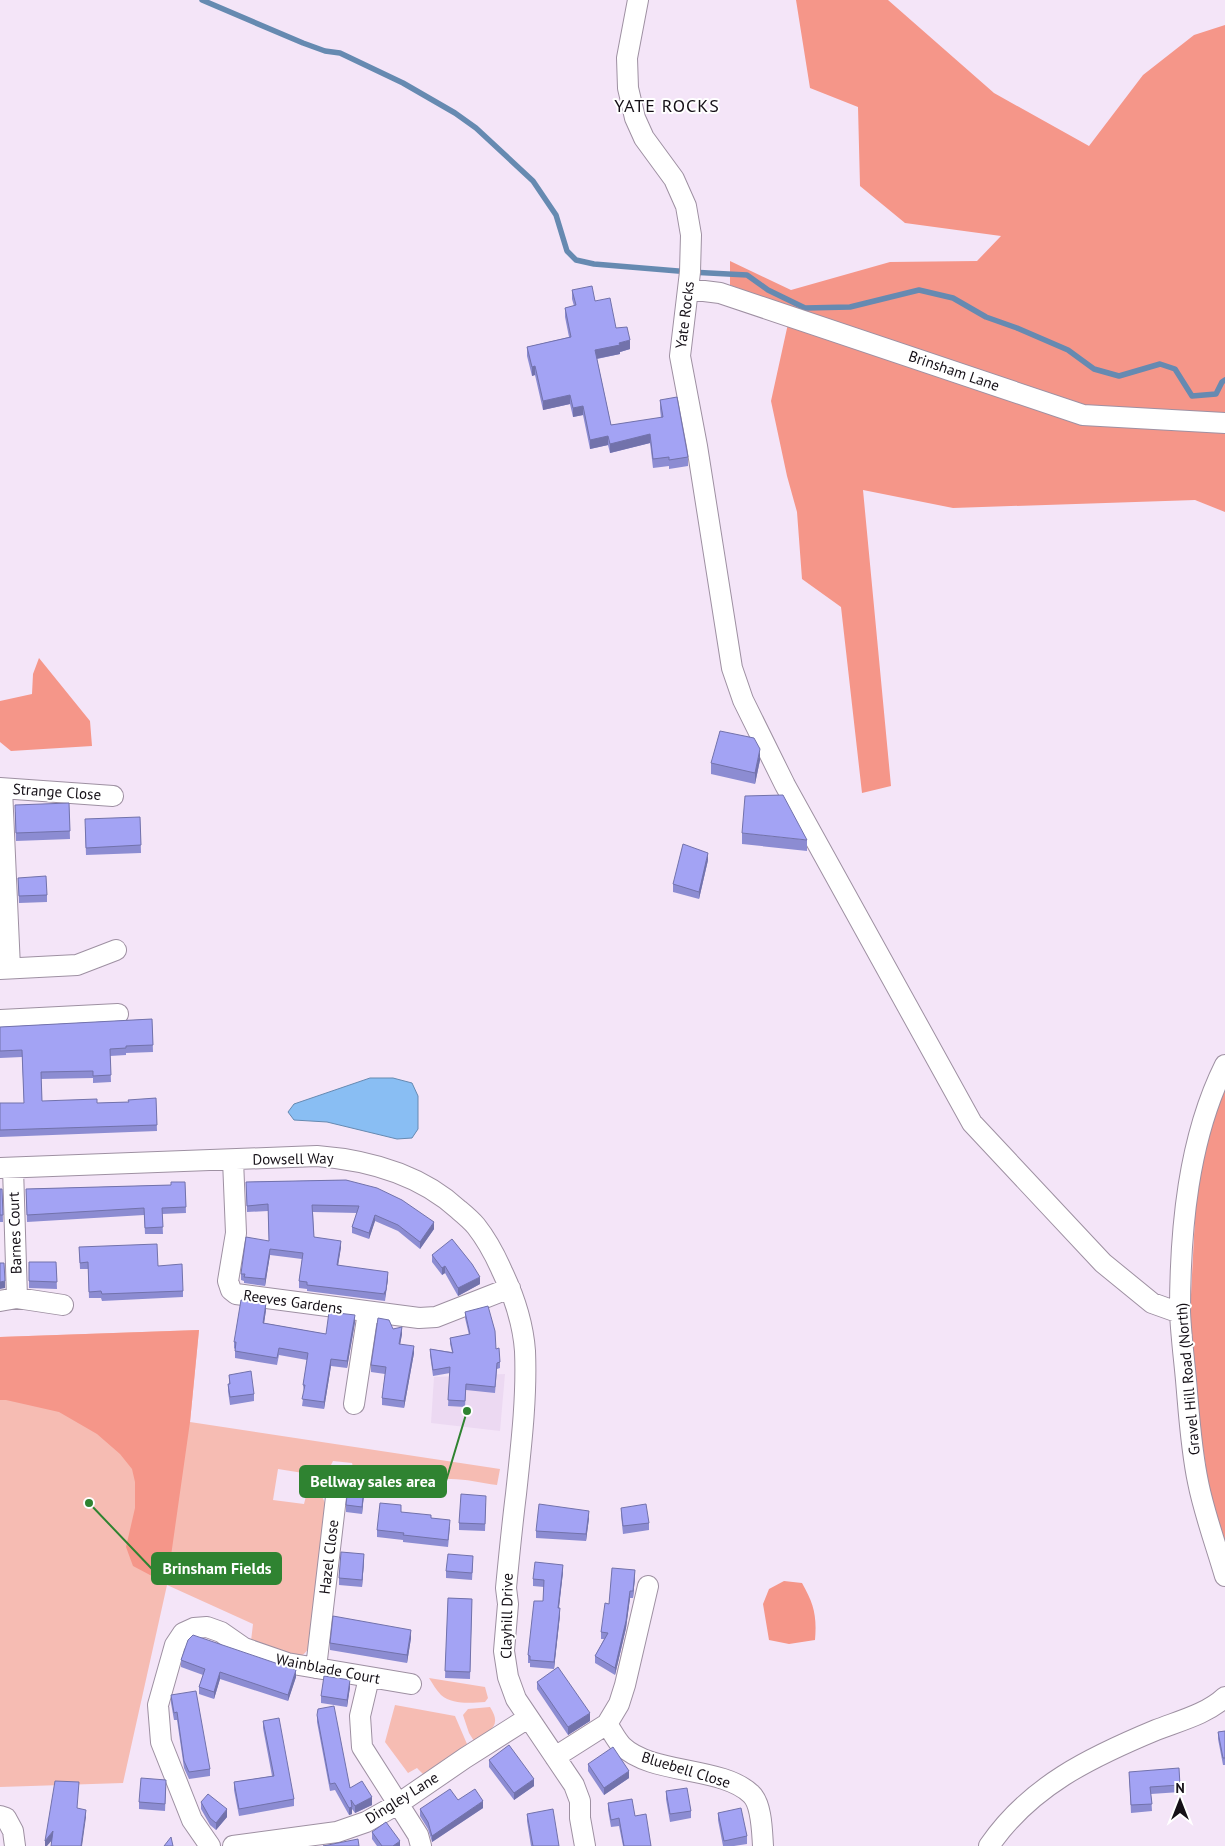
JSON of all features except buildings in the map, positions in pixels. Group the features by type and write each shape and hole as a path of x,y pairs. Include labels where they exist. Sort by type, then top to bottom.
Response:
{"street":[{"name":"Yate Rocks","path":"638,0 627,58 628,88 635,118 644,138 674,179 686,206 691,235 688,289 680,356 697,446 732,668 743,700 786,785 972,1123 1103,1262 1152,1303 1180,1313"},
{"name":"Brinsham Lane","path":"688,289 720,293 1084,415 1225,423"},
{"name":"Strange Close","path":"113,796 1,788 5,969 77,965 116,950"},
{"path":"0,1020 118,1014"},
{"name":"Gravel Hill Road (North)","path":"1225,1065 1216,1082 1199,1131 1189,1178 1180,1313 1188,1406 1198,1482 1225,1576"},
{"name":"Dowsell Way","path":"6,1168 317,1156 348,1158 376,1165 430,1188 450,1202 474,1224 491,1248 510,1288 520,1319 525,1349 524,1395 517,1486"},
{"name":"Reeves Gardens","path":"233,1160 236,1233 228,1281 231,1290 236,1294 419,1318 436,1317 510,1288"},
{"name":"Barnes Court","path":"6,1168 9,1299 63,1305"},
{"path":"354,1404 368,1312"},
{"name":"Hazel Close","path":"316,1668 338,1480 372,1483"},
{"name":"Clayhill Drive","path":"517,1486 506,1588 508,1604 504,1651 516,1699 574,1785 580,1801 580,1818 585,1846"},
{"path":"555,1757 607,1724 619,1704 626,1685 648,1586"},
{"name":"Wainblade Court","path":"210,1846 192,1820 161,1742 158,1705 175,1646 183,1633 194,1628 207,1627 221,1632 244,1648 287,1663 411,1684"},
{"path":"369,1678 360,1716 362,1747 418,1836 421,1846"},
{"path":"990,1846 1007,1821 1035,1794 1090,1760 1122,1744 1202,1711 1225,1697"},
{"name":"Dingley Lane","path":"233,1846 308,1841 366,1822 398,1804 528,1718"},
{"name":"Bluebell Close","path":"607,1724 622,1746 641,1758 733,1782 752,1795 760,1815 763,1846"},
{"path":"0,1816 6,1818 13,1831 15,1846"}],"shaded area":[{"path":"796,0 888,0 994,93 1089,146 1143,75 1194,35 1225,25 1225,512 1195,500 953,508 863,490 891,786 862,793 841,607 802,579 797,512 787,476 771,401 791,310 730,285 730,261 791,290 890,262 977,261 1001,236 905,223 860,186 858,107 810,88"},
{"path":"39,658 90,721 92,746 11,751 0,742 0,701 32,694 33,674"},
{"path":"1225,1083 1225,1548 1208,1482 1197,1405 1190,1314 1197,1178"},
{"path":"199,1330 190,1422 500,1469 497,1485 457,1479 375,1477 354,1472 352,1463 333,1461 328,1471 322,1476 278,1469 273,1500 304,1504 308,1488 319,1492 325,1503 311,1640 305,1653 298,1657 251,1641 253,1624 167,1585 123,1783 0,1787 0,1337"},
{"path":"199,1330 190,1422 167,1584 133,1566 126,1547 135,1508 135,1482 132,1469 120,1454 97,1434 59,1412 0,1400 0,1337"},
{"path":"505,1374 500,1431 431,1423 434,1377"},
{"path":"784,1581 802,1583 806,1590 814,1610 816,1624 815,1640 789,1644 769,1640 763,1604 769,1589"},
{"path":"429,1678 485,1687 488,1698 485,1702 462,1703 451,1700 441,1695"},
{"path":"395,1705 455,1716 467,1744 423,1774 417,1768 408,1773 385,1742"},
{"path":"490,1707 494,1714 495,1724 489,1731 474,1741 463,1715 468,1709"}],"water":[{"path":"370,1078 393,1078 412,1083 418,1096 418,1129 412,1138 397,1139 327,1122 294,1120 288,1112 294,1104"}],"waterway":[{"path":"202,0 303,43 325,51 340,53 403,83 455,113 476,128 533,181 556,215 567,251 576,260 594,264 747,275 768,290 805,308 850,307 919,290 953,298 986,317 1068,350 1094,369 1119,376 1160,364 1175,369 1192,396 1216,394 1225,380"}],"place":[{"name":"Bellway sales area","path":"467,1411"},
{"name":"Brinsham Fields","path":"89,1503"}],"district":[{"name":"YATE ROCKS","path":"667,106"}]}
